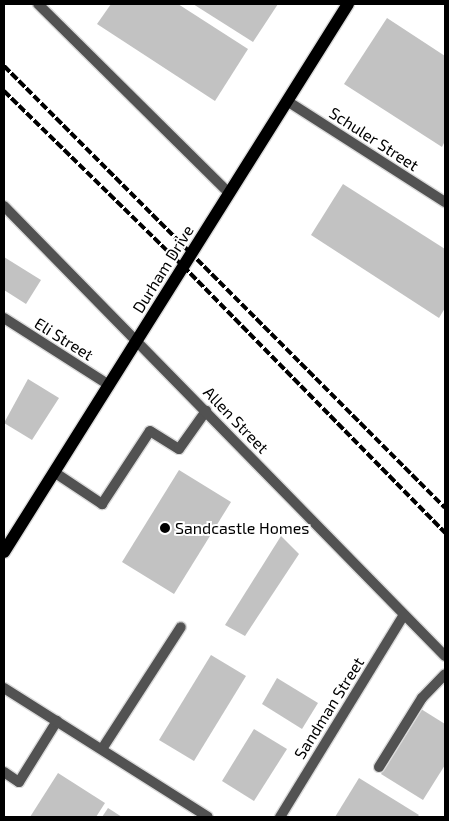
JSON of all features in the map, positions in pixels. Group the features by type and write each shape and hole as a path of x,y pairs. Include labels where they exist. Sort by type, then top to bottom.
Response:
{"main road":[{"name":"Durham Drive","path":"4,552 348,4"}],"street":[{"path":"42,5 229,193"},
{"name":"Schuler Street","path":"286,101 445,202"},
{"name":"Allen Street","path":"4,206 445,656"},
{"name":"Eli Street","path":"4,318 109,385"},
{"path":"54,472 102,504 150,431 179,449 206,411"},
{"name":"Sandman Street","path":"280,817 404,615"},
{"path":"102,749 181,627"},
{"path":"379,767 422,698 445,674"},
{"path":"4,688 208,817"},
{"path":"4,772 19,782 57,721"}],"building":[{"path":"111,4 178,4 248,49 215,101 97,24"},
{"path":"193,4 278,4 253,42"},
{"path":"387,18 445,56 445,141 442,147 344,84"},
{"path":"343,184 445,249 445,308 439,318 311,235"},
{"path":"4,257 41,280 26,304 4,290"},
{"path":"28,379 59,398 32,440 4,423"},
{"path":"179,470 231,502 174,594 122,562"},
{"path":"281,536 299,554 245,636 225,625"},
{"path":"211,655 246,676 194,761 159,740"},
{"path":"277,678 318,703 302,729 262,704"},
{"path":"421,709 445,724 445,765 423,800 381,774"},
{"path":"254,729 287,749 254,801 222,781"},
{"path":"58,773 105,803 96,817 30,817"},
{"path":"359,778 419,815 417,817 335,817"},
{"path":"108,808 122,817 102,817"}],"railway":[{"path":"4,66 445,508"},
{"path":"4,91 183,266 445,533"}],"place":[{"name":"Sandcastle Homes","path":"165,528"}]}
